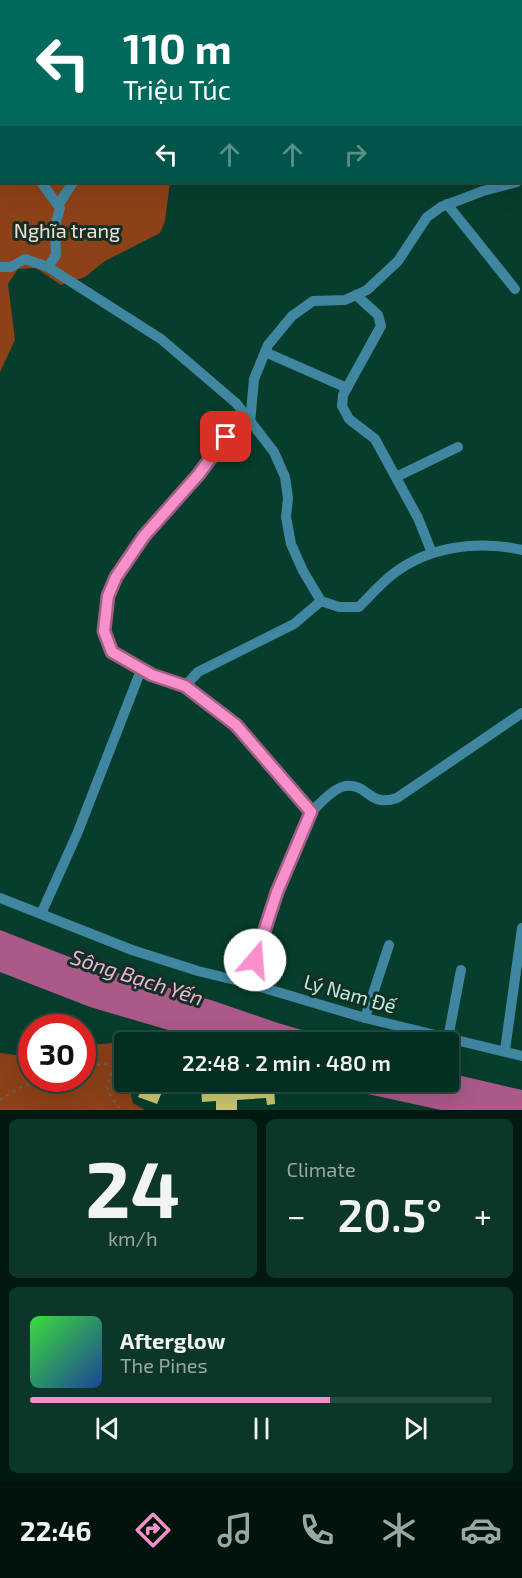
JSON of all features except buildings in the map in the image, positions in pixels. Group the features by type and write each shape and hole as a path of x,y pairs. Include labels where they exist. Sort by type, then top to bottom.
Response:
{"street":[{"path":"42,183 59,204"},
{"path":"48,267 57,249 54,235 59,204 72,183"},
{"path":"250,423 254,379 268,345 292,316 313,301 345,300 367,290 398,261 427,217 447,204 514,183"},
{"path":"447,204 515,289"},
{"path":"0,267 11,267 26,259 48,267 161,339 236,403 274,452 285,477 288,498 286,518 291,544 303,571 321,601 339,607 359,606 393,573 432,552 473,545 498,545 522,550"},
{"path":"356,295 378,315 381,327 343,395 342,406 349,419 375,439 418,518 432,552"},
{"path":"265,352 347,388"},
{"path":"250,423 232,430 199,474 144,536 116,577 108,596 104,631 112,652 141,670 185,686 236,725 311,812"},
{"path":"396,477 458,447"},
{"path":"185,686 198,672 294,624 321,601"},
{"path":"41,914 77,834 141,670"},
{"path":"247,983 277,892 311,812 332,793 345,786 362,789 375,799 385,802 397,798 522,713"},
{"name":"Lý Nam Đế","path":"0,898 132,950 198,971 423,1032"},
{"path":"505,1050 522,928"},
{"path":"365,1018 389,945"},
{"path":"449,1032 461,970"},
{"name":"Lý Nam Đế","path":"459,1040 522,1056"}],"path":[{"path":"96,1064 108,1064 112,1067 108,1092 121,1110"},
{"path":"0,1100 18,1089"}],"green space":[{"name":"Nghĩa trang","path":"0,183 170,183 165,221 160,233 105,261 85,277 61,285 36,268 18,269 8,284 15,340 0,372"},
{"path":"96,1044 114,1045 114,1092 130,1092 133,1103 145,1110 0,1110 0,1053 18,1055 18,1092 96,1092"}],"shaded area":[{"path":"0,930 90,965 214,1001 309,1032 175,1032 90,1007 0,972"},
{"path":"459,1075 522,1090 522,1110 441,1110 359,1092 459,1092"}],"route":[{"path":"226,437 199,474 144,536 116,577 104,612 104,631 112,652 129,664 152,675 185,686 236,725 311,812 277,892 255,960"}],"water label":[{"name":"Sông Bạch Yến","path":"137,978"}]}
